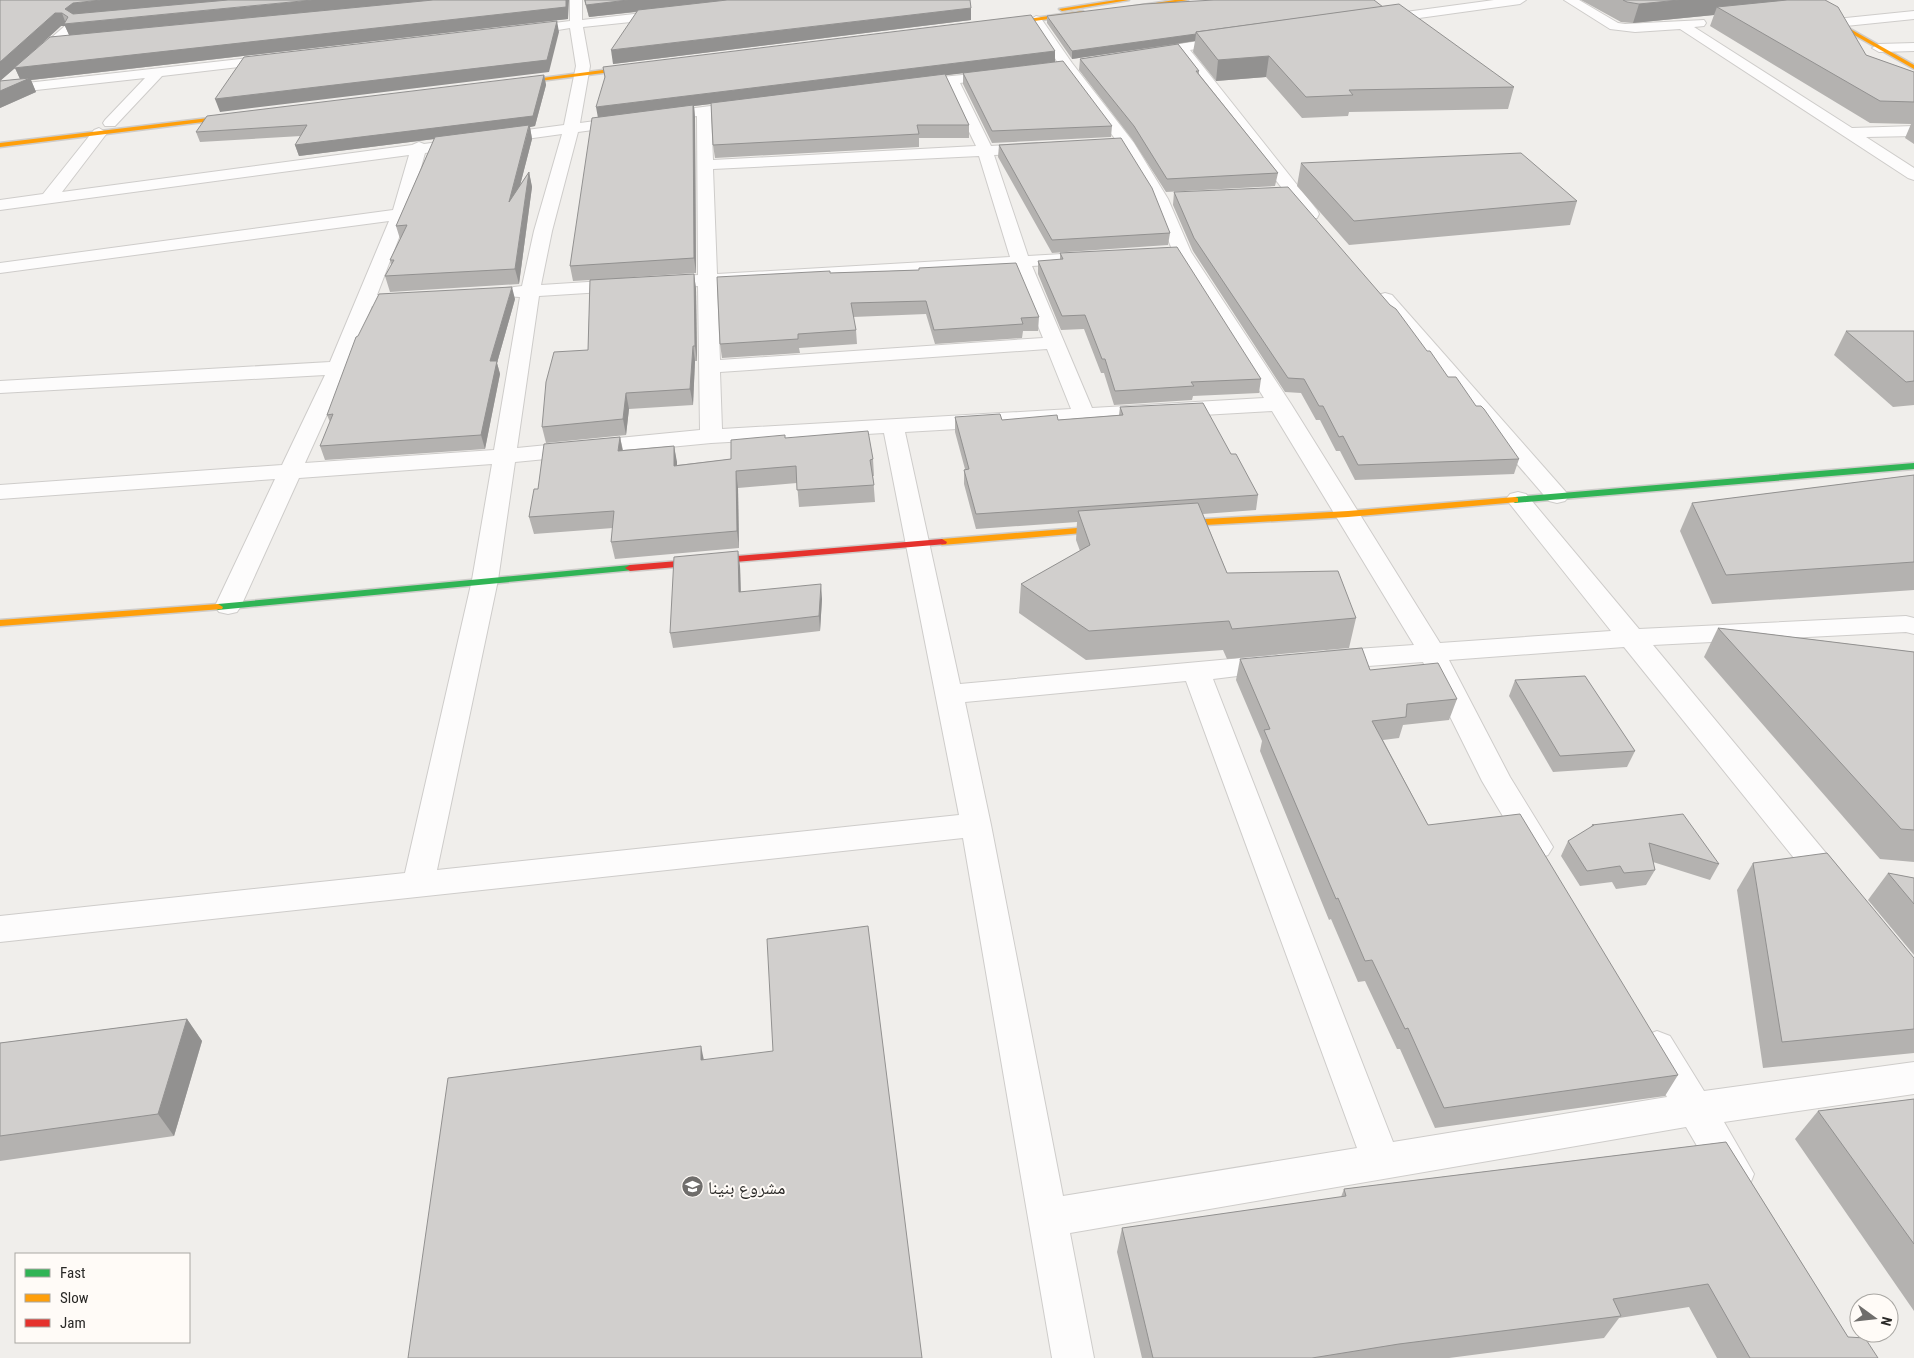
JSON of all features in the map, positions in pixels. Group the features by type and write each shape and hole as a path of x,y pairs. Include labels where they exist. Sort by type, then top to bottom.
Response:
{"street":[{"path":"108,0 78,21 0,90 286,58"},
{"path":"418,886 485,580 530,291 543,231 571,129 582,70 576,24 576,0"},
{"path":"988,22 1031,13 1127,0"},
{"path":"1031,13 1186,0"},
{"path":"1416,0 1431,12"},
{"path":"1364,22 1520,0"},
{"path":"1570,0 1614,26 1633,29 1710,22"},
{"path":"1797,5 1817,6 1836,23 1914,68"},
{"path":"547,27 681,12"},
{"path":"1031,13 1067,66 1126,143 1160,199 1182,252 1280,404 1431,651 1497,781 1553,873"},
{"path":"1836,23 1914,15"},
{"path":"78,21 108,18"},
{"path":"1682,25 1914,175"},
{"path":"1134,55 1248,38"},
{"path":"52,44 72,42"},
{"path":"1879,48 1914,47"},
{"path":"1181,48 1291,192 1324,229"},
{"path":"493,81 652,62"},
{"path":"1048,68 1086,63"},
{"path":"49,198 104,128 158,72"},
{"path":"892,86 1009,72"},
{"path":"951,79 985,150 1021,262 1084,414"},
{"path":"0,204 763,103"},
{"path":"0,137 104,128 252,110"},
{"path":"704,111 711,436"},
{"path":"0,145 104,128"},
{"path":"1850,133 1914,132"},
{"path":"1107,144 1126,143"},
{"path":"705,165 1051,147"},
{"path":"228,606 338,368 400,214 419,148"},
{"path":"1273,193 1291,192"},
{"path":"1160,199 1179,198"},
{"path":"0,268 400,214"},
{"path":"1163,254 1182,252"},
{"path":"491,293 1116,256"},
{"path":"1376,288 1557,496"},
{"path":"364,300 433,296"},
{"path":"710,366 1054,343"},
{"path":"0,387 338,368"},
{"path":"0,492 505,456 711,436 1280,404"},
{"path":"893,425 919,542 976,825 1073,1358"},
{"path":"1156,525 1348,514 1914,466"},
{"path":"1518,499 1850,905"},
{"path":"0,623 228,606 485,580 919,542 1127,527"},
{"path":"950,694 1431,651 1630,638 1906,624 1914,626"},
{"path":"1196,671 1381,1161"},
{"path":"0,929 418,886 976,825"},
{"path":"1639,1016 1751,1200"},
{"path":"1047,1218 1694,1109 1914,1078"}],"building":[{"path":"0,0 101,0 73,3 65,9 73,14 228,0 312,0 64,24 68,17 62,13 55,13 0,62"},
{"path":"433,0 566,0 566,7 14,68 50,37"},
{"path":"585,0 628,0 586,5"},
{"path":"727,0 970,0 971,8 611,50 638,10"},
{"path":"1214,0 1374,0 1383,7 1072,51 1047,16 1144,4"},
{"path":"1623,0 1679,0 1639,4"},
{"path":"1787,0 1825,0 1838,7 1866,55 1914,72 1914,102 1880,101 1717,7"},
{"path":"1399,4 1514,87 1349,90 1353,95 1306,97 1269,56 1218,60 1196,32"},
{"path":"1031,15 1055,51 596,107 605,77 603,67"},
{"path":"557,21 547,60 215,99 244,57"},
{"path":"1178,44 1199,71 1196,71 1278,173 1167,179 1134,126 1080,59"},
{"path":"1063,61 1112,126 992,131 963,73"},
{"path":"945,74 969,125 917,125 919,134 713,145 711,103"},
{"path":"544,75 533,116 295,145 307,125 196,132 207,116"},
{"path":"30,78 0,91 0,81"},
{"path":"693,105 694,258 570,266 592,118"},
{"path":"529,125 509,202 529,172 515,269 385,276 394,260 390,260 407,225 396,226 435,137"},
{"path":"1121,138 1152,188 1170,233 1052,240 999,145"},
{"path":"1521,153 1577,201 1354,221 1301,163"},
{"path":"1288,187 1390,305 1396,309 1448,377 1456,377 1476,406 1481,406 1484,409 1519,459 1358,465 1343,436 1339,437 1323,406 1319,406 1304,379 1288,378 1194,238 1174,192"},
{"path":"1177,247 1261,379 1191,382 1194,386 1115,391 1105,359 1102,359 1085,315 1062,316 1038,261 1063,259 1060,253"},
{"path":"1016,263 1039,317 1021,318 1023,324 934,330 926,301 851,303 856,330 798,334 798,339 720,344 717,277 830,271 830,273 919,270 919,268"},
{"path":"694,274 695,346 693,346 690,389 626,393 623,419 542,427 546,382 554,352 588,350 590,280"},
{"path":"512,287 490,361 497,361 481,435 320,446 333,414 327,415 356,337 379,294"},
{"path":"1846,331 1914,331 1914,381 1906,382"},
{"path":"1203,403 1231,454 1236,454 1258,495 976,514 964,470 969,469 955,417 1000,414 1002,420 1057,415 1058,420 1123,415 1120,407"},
{"path":"868,431 873,459 870,460 874,485 797,490 796,466 736,471 737,531 611,542 614,511 529,517 534,489 538,489 544,444 620,437 618,451 674,446 674,466 731,459 731,440 785,435 785,438"},
{"path":"1914,475 1914,562 1726,575 1692,503"},
{"path":"1198,503 1227,573 1338,571 1356,618 1232,629 1229,621 1089,631 1021,584 1090,545 1078,511"},
{"path":"738,551 739,592 821,584 819,616 670,633 674,557"},
{"path":"1718,628 1914,652 1914,830 1901,829"},
{"path":"1362,648 1370,670 1438,663 1457,699 1407,704 1406,717 1372,721 1428,825 1520,814 1678,1075 1444,1108 1408,1028 1405,1029 1372,960 1365,961 1338,898 1336,899 1264,730 1270,729 1240,659"},
{"path":"1585,676 1635,751 1560,756 1515,680"},
{"path":"1683,814 1719,864 1649,843 1655,870 1624,873 1620,866 1587,871 1568,841 1594,825 1592,825"},
{"path":"1827,853 1914,958 1914,1029 1782,1042 1753,863"},
{"path":"1888,873 1914,878 1914,904"},
{"path":"868,926 922,1358 408,1358 448,1078 701,1046 701,1060 773,1051 767,939"},
{"path":"187,1019 158,1114 0,1136 0,1043"},
{"path":"1914,1099 1914,1244 1818,1111"},
{"path":"1726,1142 1849,1337 1849,1343 1868,1343 1878,1358 1750,1358 1708,1284 1613,1299 1621,1316 1399,1344 1312,1358 1153,1358 1122,1228 1346,1196 1344,1189"}],"traffic: fast":[{"path":"1515,500 1914,466"},
{"path":"218,607 630,568"}],"traffic: slow":[{"path":"1062,9 1127,0"},
{"path":"1126,8 1186,0"},
{"path":"1795,0 1914,67"},
{"path":"997,24 1083,13"},
{"path":"508,83 641,67"},
{"path":"0,145 242,116"},
{"path":"1170,524 1348,514 1515,500"},
{"path":"942,542 1114,528"},
{"path":"0,623 218,607"}],"traffic: jam":[{"path":"630,568 942,542"}],"place":[{"name":"مشروع بنينا","path":"692,1187"}]}
